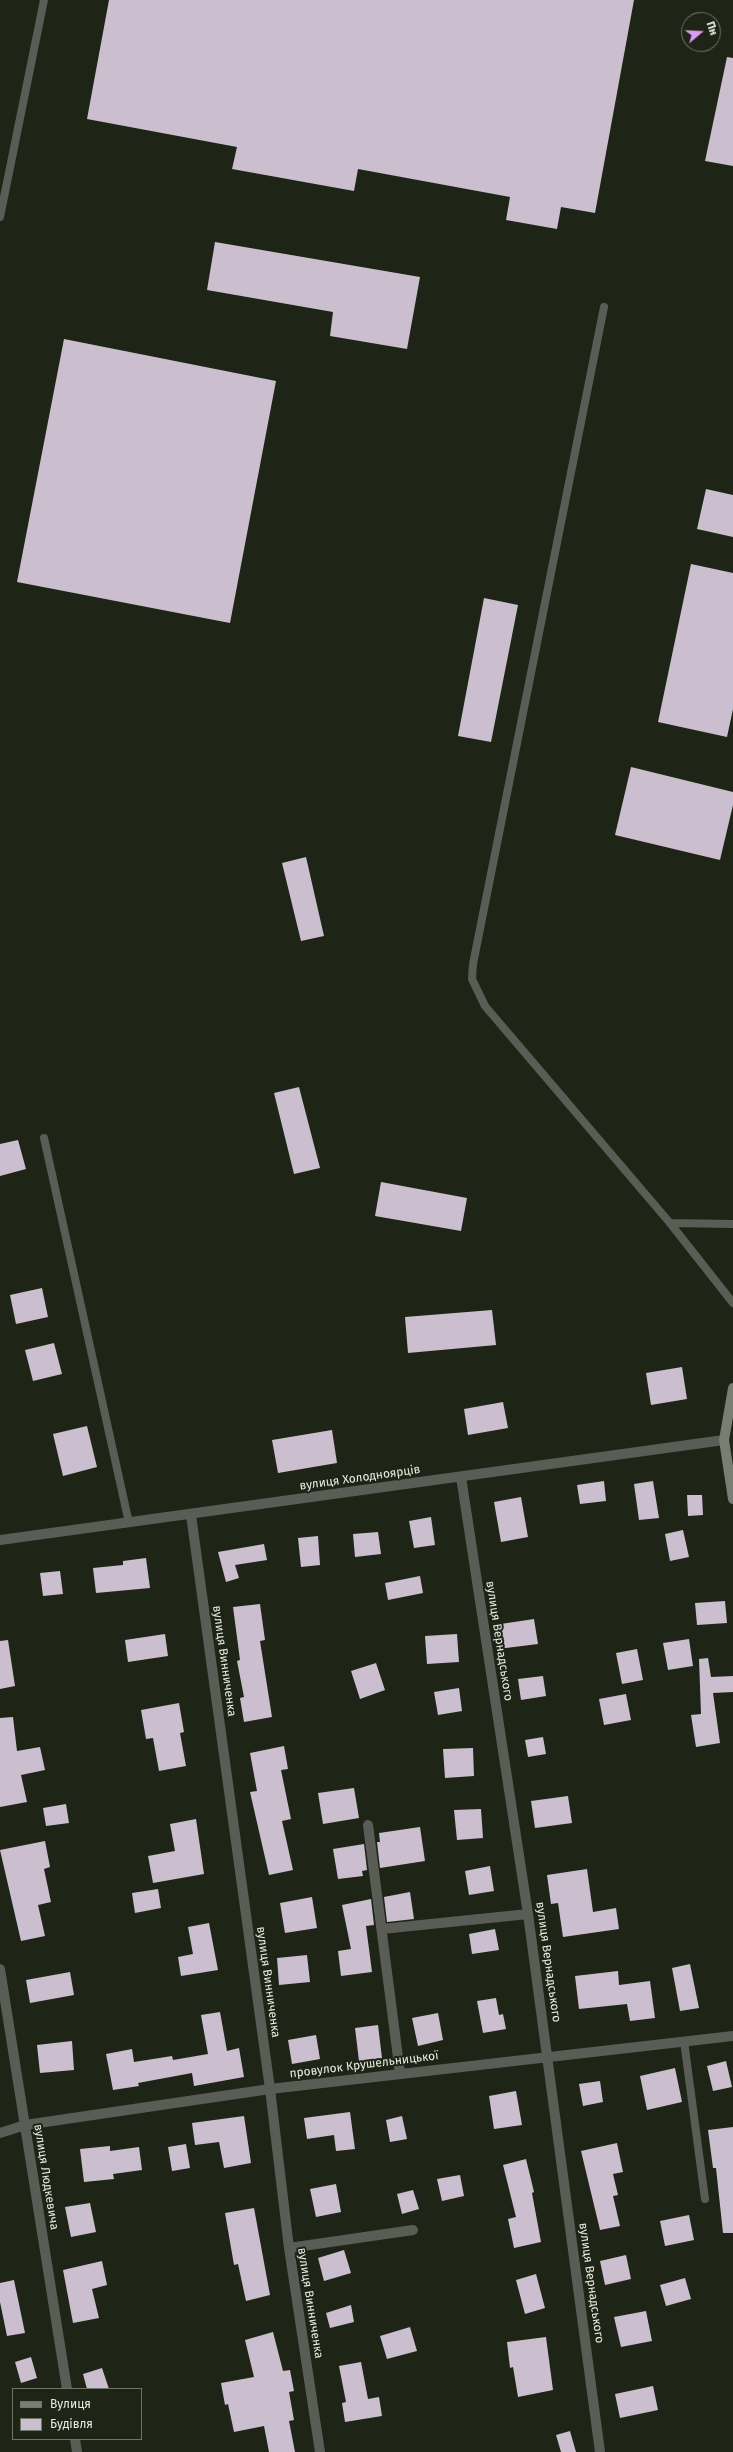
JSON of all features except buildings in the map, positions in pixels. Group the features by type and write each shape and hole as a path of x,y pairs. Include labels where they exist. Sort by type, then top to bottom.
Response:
{"street":[{"path":"733,1388 724,1440 733,1499"},
{"name":"вулиця Холодноярців","path":"0,1540 724,1440"},
{"name":"вулиця Вернадського","path":"461,1476 528,1914 600,2452"},
{"name":"вулиця Винниченка","path":"191,1514 270,2089 289,2248 320,2452"},
{"path":"368,1825 400,2074"},
{"path":"382,1929 528,1914"},
{"name":"вулиця Людкевича","path":"0,1969 67,2388"},
{"name":"провулок Крушельницької","path":"0,2133 24,2125 270,2089 733,2036"},
{"path":"289,2248 413,2230"},
{"path":"75,2440 77,2452"}],"lane":[{"path":"0,217 44,0"},
{"path":"604,307 473,964 472,979 486,1006 670,1223 733,1304"},
{"path":"44,1138 129,1523"},
{"path":"670,1223 733,1224"},
{"path":"684,2041 705,2199"}]}
